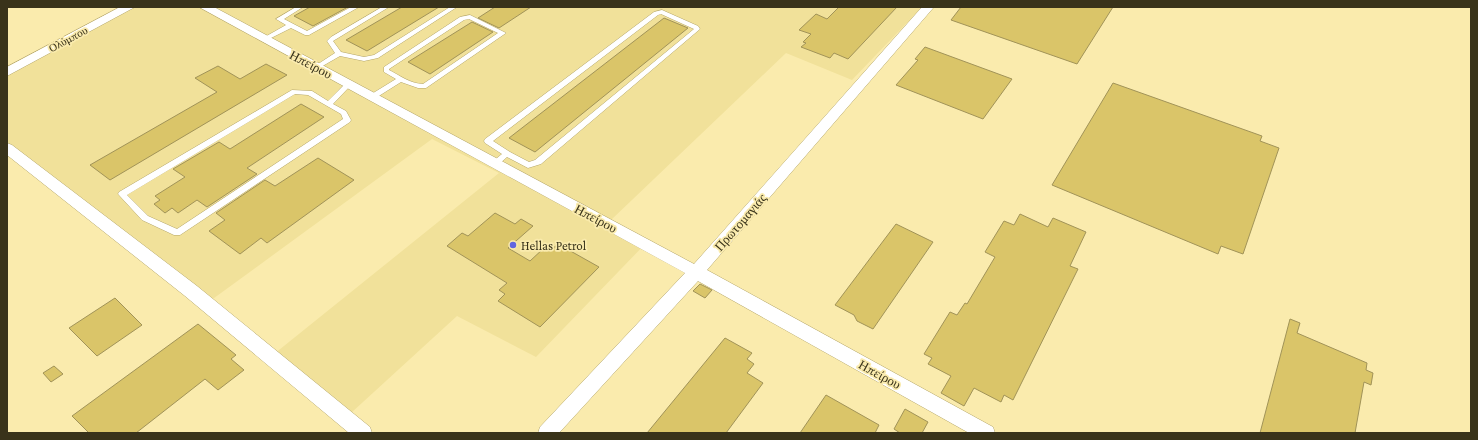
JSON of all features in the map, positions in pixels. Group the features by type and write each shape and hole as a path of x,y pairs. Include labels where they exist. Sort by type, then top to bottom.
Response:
{"street":[{"name":"Ολύμπου","path":"7,72 129,7"},
{"name":"Ηπείρου","path":"205,7 696,272 986,433"},
{"name":"Πρωτομαγιάς","path":"547,433 696,272 928,7"},
{"path":"7,148 191,291 363,433"}],"lane":[{"path":"300,7 279,19 303,33 311,33 356,7"},
{"path":"339,54 330,41 333,38 386,7"},
{"path":"317,67 339,54 364,59 376,57 454,7"},
{"path":"662,12 696,26 697,29 695,31 538,162 528,165 507,154 488,142 656,13 662,12"},
{"path":"462,18 470,18 503,33 424,86 418,86 401,79 386,71 386,68 462,18"},
{"path":"265,39 290,26"},
{"path":"372,97 401,79"},
{"path":"329,104 349,84"},
{"path":"294,92 310,93 329,104 344,113 347,120 177,233 145,218 122,194 294,92"},
{"path":"495,163 507,154"}],"shaded area":[{"path":"135,7 922,7 852,80 786,53 611,220 649,240 536,357 457,316 351,413 274,354 499,173 432,139 210,301 7,145 7,74"}],"building":[{"path":"310,7 348,7 313,26 294,16"},
{"path":"402,7 439,7 367,51 346,40"},
{"path":"495,7 531,7 499,28 478,18"},
{"path":"839,7 897,7 848,59 834,53 830,58 801,47 806,43 803,42 811,34 799,30 816,14 827,19"},
{"path":"961,7 1113,7 1077,64 951,20"},
{"path":"664,18 688,28 535,152 509,138"},
{"path":"472,22 493,32 430,74 408,62"},
{"path":"925,47 1012,79 983,119 896,85 918,60 915,59"},
{"path":"266,64 287,75 110,180 90,165 217,92 195,78 218,66 240,79"},
{"path":"1113,83 1262,136 1260,141 1279,148 1243,254 1221,246 1218,254 1052,185"},
{"path":"301,104 324,117 247,168 257,174 207,207 197,200 178,213 172,208 165,213 154,204 160,200 155,196 185,177 173,169 219,142 230,149"},
{"path":"318,158 354,180 267,243 261,238 240,254 209,231 225,220 216,213 265,180 275,186"},
{"path":"495,213 515,224 521,219 533,226 508,248 530,261 544,248 550,251 558,244 599,267 540,327 498,301 505,294 499,290 507,283 447,246 462,233 468,236"},
{"path":"1020,214 1048,227 1053,218 1086,232 1070,266 1078,269 1013,400 1004,395 1001,402 974,388 964,406 941,393 951,376 928,364 932,358 924,354 950,312 957,315 965,303 967,304 995,257 985,252 1004,221 1014,225"},
{"path":"896,224 933,242 873,329 857,321 854,315 835,305"},
{"path":"700,284 712,290 705,298 693,291"},
{"path":"115,298 142,325 97,356 69,328"},
{"path":"1290,319 1300,323 1297,333 1367,363 1366,370 1373,373 1371,385 1364,382 1355,433 1260,433"},
{"path":"198,324 236,355 231,359 244,370 218,390 205,379 136,433 89,433 72,416"},
{"path":"725,338 752,353 747,359 754,364 747,373 763,383 726,433 647,433"},
{"path":"54,366 63,374 51,382 43,373"},
{"path":"826,395 879,425 875,433 800,433"},
{"path":"905,409 928,422 922,433 900,433 894,429"}],"place":[{"name":"Hellas Petrol","path":"513,245"}]}
